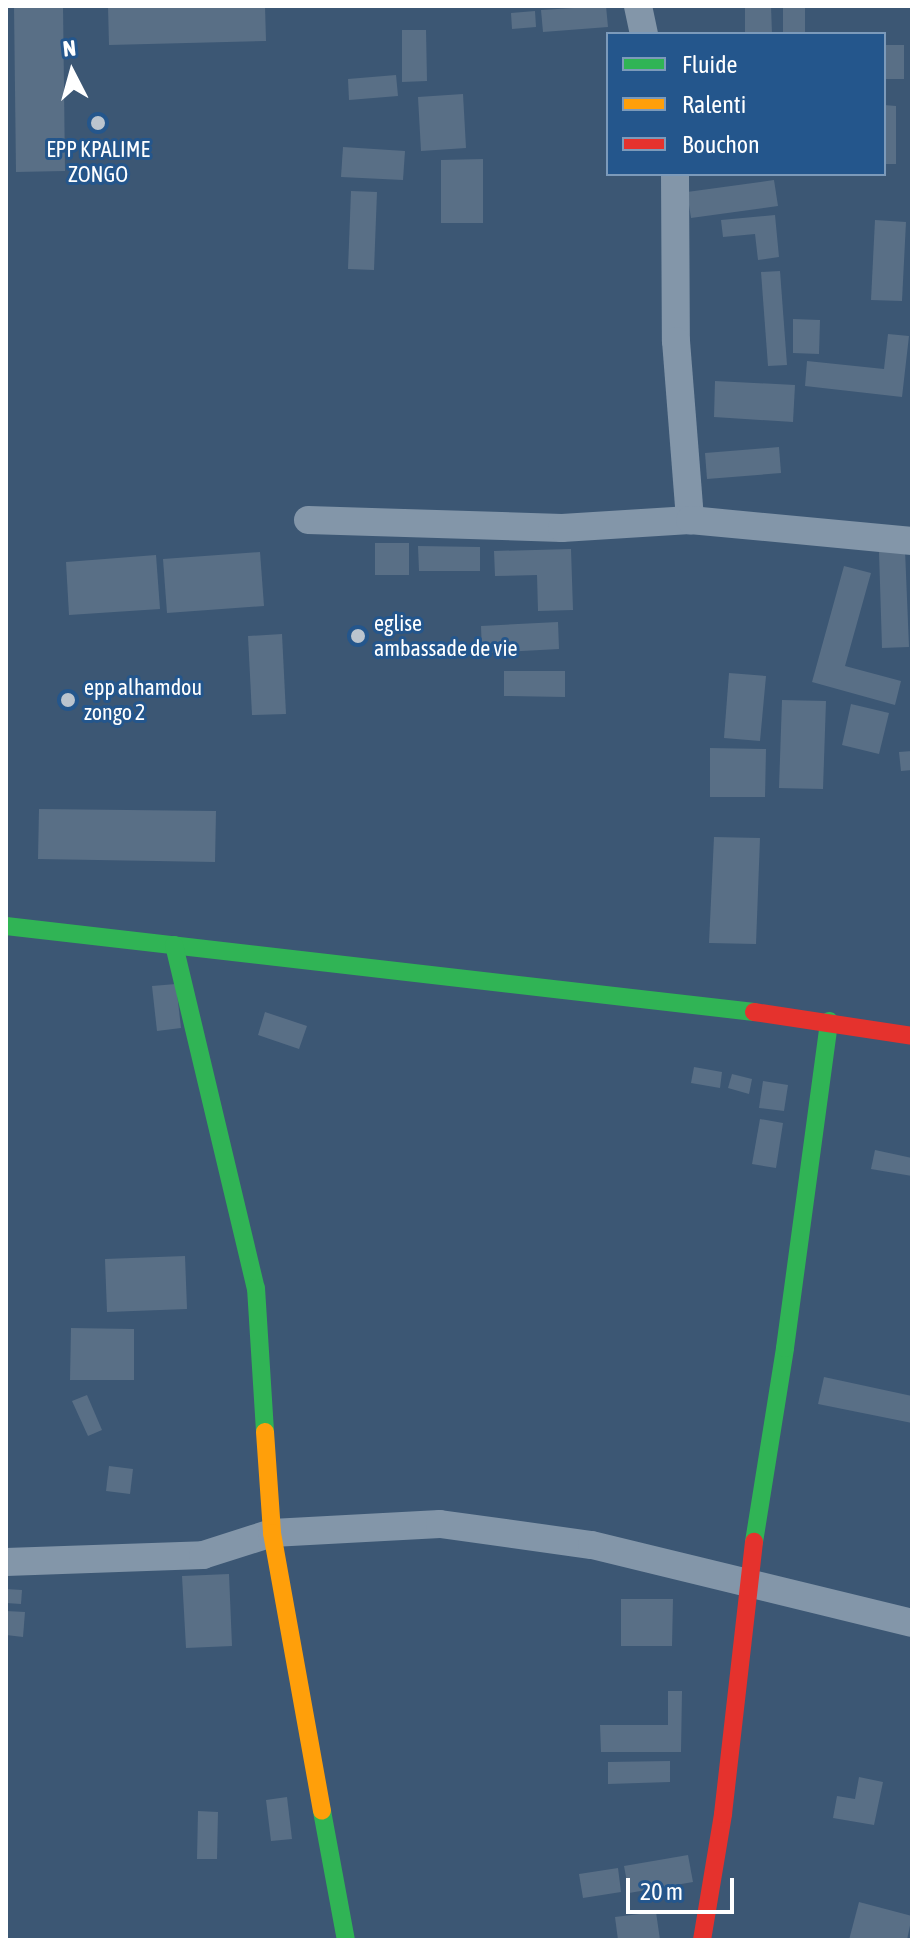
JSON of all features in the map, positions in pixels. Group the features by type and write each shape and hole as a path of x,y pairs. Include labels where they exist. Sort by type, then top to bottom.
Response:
{"street":[{"path":"638,6 644,32"},
{"path":"675,176 676,341 690,520"},
{"path":"308,520 562,528 690,520 912,541"},
{"path":"6,926 829,1021 912,1036"},
{"path":"174,945 256,1288 272,1533 346,1940"},
{"path":"702,1940 723,1814 748,1581 785,1348 829,1021"},
{"path":"6,1562 203,1555 272,1533 440,1524 592,1545 912,1623"}],"building":[{"path":"14,6 63,6 65,171 16,172"},
{"path":"108,6 265,6 266,41 109,45"},
{"path":"606,6 608,27 543,32 541,10"},
{"path":"745,6 771,6 772,32 745,32"},
{"path":"783,6 805,6 805,32 783,32"},
{"path":"535,11 536,27 512,29 511,13"},
{"path":"402,30 426,30 427,81 402,82"},
{"path":"886,45 904,45 904,79 886,79"},
{"path":"396,75 398,96 349,100 348,79"},
{"path":"463,94 466,148 421,151 418,97"},
{"path":"886,105 896,106 896,164 886,164"},
{"path":"343,147 405,151 403,180 341,177"},
{"path":"483,159 483,223 441,223 441,160"},
{"path":"774,180 778,206 691,218 687,192"},
{"path":"351,191 377,192 374,270 348,269"},
{"path":"775,215 779,257 758,260 755,234 723,237 721,220"},
{"path":"875,220 906,222 902,301 871,300"},
{"path":"780,271 787,365 768,366 761,272"},
{"path":"793,319 820,320 819,354 793,353"},
{"path":"888,334 909,336 902,397 805,386 807,361 884,369"},
{"path":"715,381 795,385 793,422 714,417"},
{"path":"779,447 781,473 707,479 705,453"},
{"path":"375,543 409,543 409,575 375,575"},
{"path":"418,546 480,547 480,571 419,571"},
{"path":"571,549 573,610 538,611 537,575 495,576 494,551"},
{"path":"905,550 909,647 882,648 879,551"},
{"path":"260,552 264,606 167,613 163,559"},
{"path":"156,555 160,609 69,615 66,562"},
{"path":"844,566 871,573 845,666 901,681 895,705 812,682"},
{"path":"558,622 559,649 482,653 481,626"},
{"path":"282,634 286,714 252,715 248,636"},
{"path":"504,671 565,671 565,697 504,696"},
{"path":"729,673 766,676 760,741 724,738"},
{"path":"782,700 826,701 823,789 779,788"},
{"path":"851,704 889,713 879,754 842,745"},
{"path":"710,748 766,749 765,797 710,797"},
{"path":"912,751 912,770 901,771 899,752"},
{"path":"39,809 216,811 215,862 38,859"},
{"path":"714,837 760,838 756,944 709,943"},
{"path":"176,984 181,1028 157,1031 152,986"},
{"path":"265,1012 307,1026 299,1049 258,1035"},
{"path":"694,1067 722,1072 720,1088 691,1083"},
{"path":"732,1074 752,1079 749,1094 728,1088"},
{"path":"763,1081 788,1085 784,1111 759,1108"},
{"path":"760,1119 783,1123 776,1168 752,1164"},
{"path":"875,1150 912,1158 912,1176 871,1169"},
{"path":"185,1256 187,1309 107,1312 105,1259"},
{"path":"71,1328 134,1329 134,1380 70,1380"},
{"path":"824,1377 912,1396 912,1423 818,1404"},
{"path":"87,1395 102,1430 88,1436 72,1401"},
{"path":"109,1466 133,1469 130,1494 106,1491"},
{"path":"229,1574 232,1646 186,1648 182,1576"},
{"path":"6,1589 22,1590 21,1604 6,1603"},
{"path":"621,1599 673,1599 672,1646 621,1646"},
{"path":"6,1611 25,1612 23,1637 6,1635"},
{"path":"668,1691 682,1691 681,1752 601,1752 600,1725 668,1725"},
{"path":"670,1761 670,1782 608,1784 608,1762"},
{"path":"859,1777 883,1782 874,1825 833,1818 837,1796 855,1799"},
{"path":"287,1797 292,1839 271,1841 266,1800"},
{"path":"198,1811 218,1812 217,1859 197,1859"},
{"path":"688,1855 693,1882 629,1893 624,1866"},
{"path":"618,1868 621,1892 583,1898 579,1874"},
{"path":"859,1902 912,1916 907,1940 849,1940"},
{"path":"656,1912 660,1940 618,1940 615,1917"}],"traffic: fast":[{"path":"6,926 754,1012"},
{"path":"174,945 256,1288 265,1432"},
{"path":"754,1542 785,1348 829,1021"},
{"path":"322,1811 346,1940"}],"traffic: slow":[{"path":"265,1432 272,1533 322,1811"}],"traffic: jam":[{"path":"754,1012 912,1036"},
{"path":"702,1940 723,1814 754,1542"}],"place":[{"name":"EPP KPALIME ZONGO","path":"98,123"},
{"name":"eglise ambassade de vie","path":"358,636"},
{"name":"epp alhamdou zongo 2","path":"68,700"}]}
